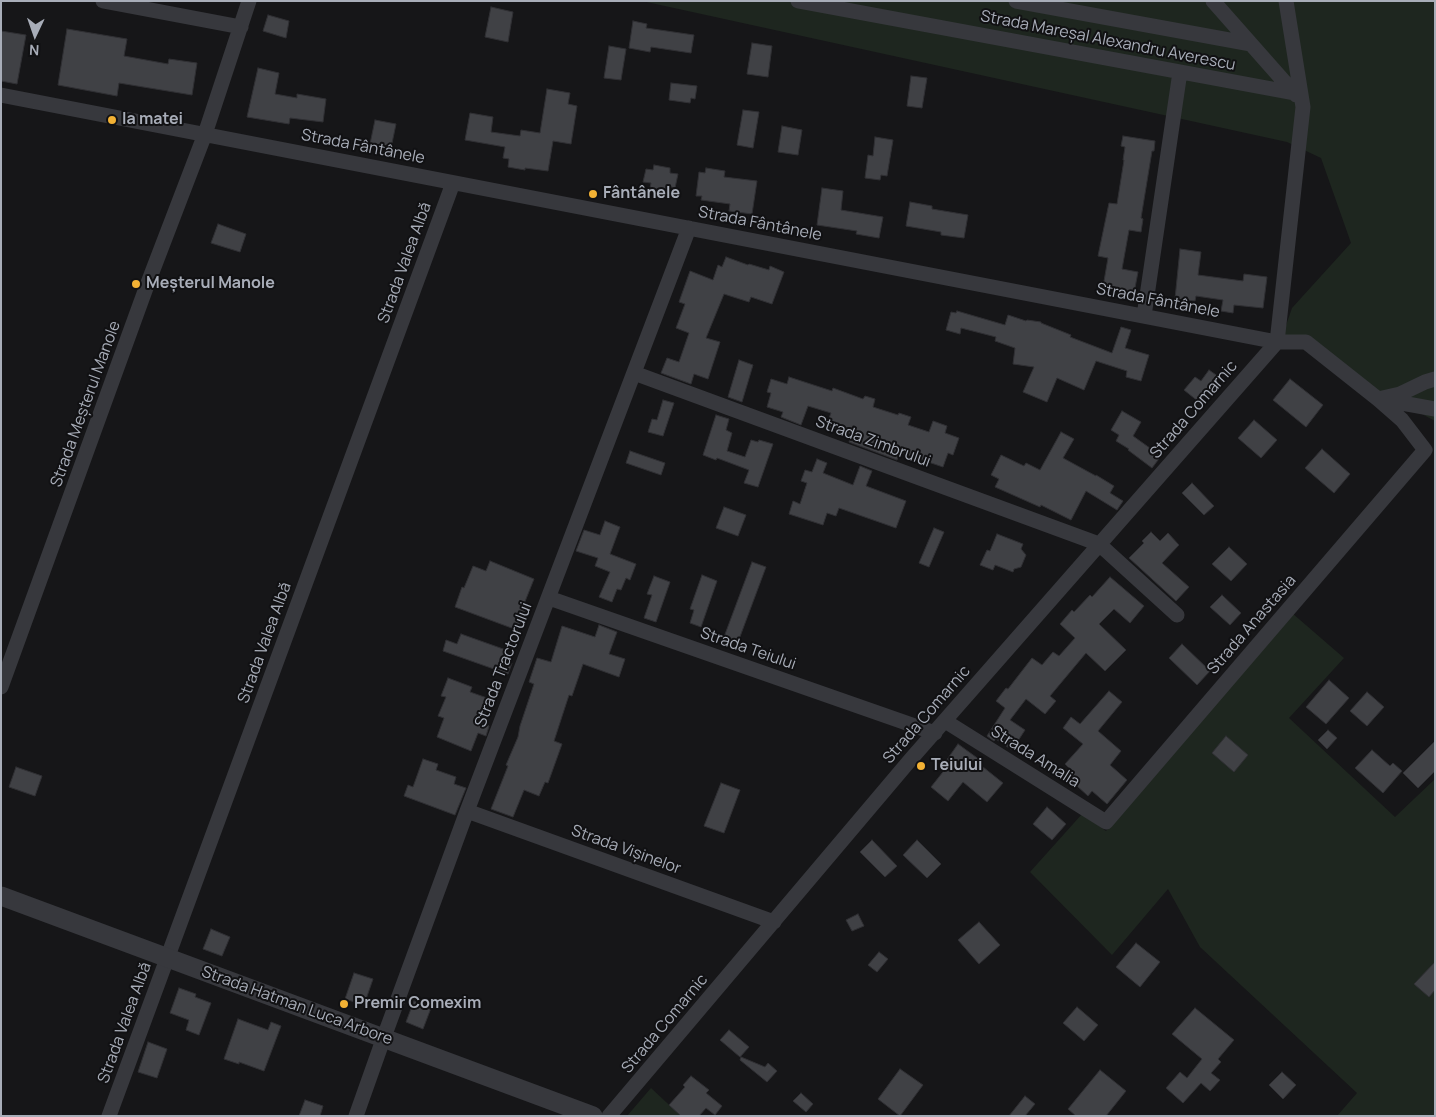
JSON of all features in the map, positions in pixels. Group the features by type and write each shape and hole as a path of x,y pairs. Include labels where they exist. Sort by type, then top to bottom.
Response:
{"street":[{"path":"103,1 241,27"},
{"name":"Strada Meșterul Manole","path":"1,686 146,288 205,134 249,1"},
{"name":"Strada Mareșal Alexandru Averescu","path":"798,1 1294,93"},
{"name":"Strada Mareșal Alexandru Averescu","path":"1016,1 1251,44"},
{"path":"1213,1 1294,93 1303,108"},
{"path":"1277,342 1303,108 1286,1"},
{"path":"1144,316 1180,72"},
{"name":"Strada Fântânele","path":"1,95 1277,342 1306,342 1402,420 1425,450"},
{"name":"Strada Valea Albă","path":"109,1116 453,183"},
{"name":"Strada Tractorului","path":"356,1116 468,810 689,228"},
{"name":"Strada Comarnic","path":"609,1116 945,721 1277,342"},
{"name":"Strada Zimbrului","path":"634,373 1099,544"},
{"path":"1378,399 1400,394 1435,379"},
{"path":"1378,399 1435,409"},
{"name":"Strada Anastasia","path":"1106,822 1425,450"},
{"path":"1099,544 1177,615"},
{"name":"Strada Teiului","path":"549,598 935,733"},
{"name":"Strada Amalia","path":"945,721 1106,822"},
{"name":"Strada Vișinelor","path":"468,810 774,922"},
{"name":"Strada Hatman Luca Arbore","path":"1,896 593,1116"}],"shaded area":[{"path":"642,1 1435,1 1435,421 1375,389 1283,334 1292,308 1351,243 1321,158 1287,142"},
{"path":"1292,613 1344,658 1289,718 1395,817 1435,779 1435,1116 1337,1116 1357,1093 1200,947 1168,889 1112,955 1030,872 1082,814 1106,831"},
{"path":"651,1088 681,1116 627,1116"}],"building":[{"path":"491,7 513,12 508,42 485,37"},
{"path":"268,15 289,21 286,38 263,31"},
{"path":"633,21 647,24 646,28 694,35 691,53 651,47 650,52 629,48"},
{"path":"67,29 127,39 124,56 168,64 169,59 197,63 192,95 119,83 117,96 58,85"},
{"path":"1,31 26,35 17,84 1,81"},
{"path":"752,43 772,46 768,77 747,74"},
{"path":"609,46 626,49 621,80 604,78"},
{"path":"258,68 279,73 275,94 297,98 297,94 326,99 323,122 290,118 289,124 247,117"},
{"path":"911,76 927,78 922,108 907,106"},
{"path":"671,83 697,86 695,99 691,98 690,103 669,100"},
{"path":"547,89 570,93 568,104 577,106 571,144 553,141 548,171 508,167 509,159 503,158 505,147 465,140 470,113 493,117 491,132 520,136 521,130 540,133"},
{"path":"743,110 759,112 753,148 737,145"},
{"path":"375,120 396,124 391,148 370,144"},
{"path":"782,126 802,130 798,155 778,152"},
{"path":"1123,136 1155,141 1141,218 1143,219 1141,232 1129,230 1122,269 1138,272 1134,293 1103,287 1108,258 1098,256 1109,203 1117,204 1124,160 1125,147 1121,146"},
{"path":"875,137 893,140 887,176 881,175 880,180 865,178 868,155 873,156"},
{"path":"654,165 670,168 670,173 678,174 675,188 667,186 666,191 650,188 651,183 643,182 646,169 653,170"},
{"path":"706,168 725,171 724,177 757,181 752,214 729,211 730,204 701,200 702,196 696,196 699,172 705,173"},
{"path":"822,188 843,191 841,210 883,217 879,238 856,234 857,231 817,225"},
{"path":"910,202 932,206 932,209 968,215 964,238 941,235 941,232 906,226"},
{"path":"218,224 246,234 240,252 211,243"},
{"path":"1180,249 1201,252 1198,275 1243,281 1244,274 1267,277 1263,308 1234,305 1233,313 1221,311 1223,300 1196,296 1195,301 1175,299"},
{"path":"726,257 769,270 770,266 784,272 772,304 751,297 749,302 724,294 706,338 720,342 708,379 694,374 691,384 661,373 667,358 679,362 689,333 676,328 685,304 679,302 690,271 713,280 718,265 722,267"},
{"path":"957,311 1005,325 1008,315 1026,321 1041,322 1071,335 1070,337 1112,353 1121,327 1131,330 1125,348 1149,355 1141,381 1126,377 1127,371 1096,361 1084,390 1057,378 1047,402 1023,392 1034,367 1013,364 1015,348 995,341 996,337 961,328 960,334 946,330 951,312 956,313"},
{"path":"739,360 753,365 742,402 728,397"},
{"path":"1209,370 1219,377 1199,402 1184,390 1195,377 1201,381"},
{"path":"789,377 832,391 833,388 863,399 865,396 875,399 873,407 911,417 908,425 929,432 933,421 947,426 945,433 959,438 953,455 948,453 943,467 899,452 897,460 849,442 852,434 826,426 831,413 808,406 801,425 781,417 783,412 767,407 771,393 767,392 771,379 787,384"},
{"path":"1290,379 1323,405 1306,427 1273,400"},
{"path":"663,400 674,403 663,436 648,432 652,419 657,420"},
{"path":"1122,411 1141,422 1133,436 1161,456 1152,468 1116,441 1119,435 1111,430"},
{"path":"716,415 729,419 726,430 732,433 727,451 745,457 751,440 773,444 758,487 744,483 749,470 703,455"},
{"path":"1254,420 1277,440 1261,458 1238,438"},
{"path":"1061,432 1074,439 1063,458 1114,486 1110,493 1123,501 1117,510 1086,491 1071,520 1041,505 1040,507 995,487 999,479 991,475 1001,455 1024,466 1026,463 1040,470"},
{"path":"1322,449 1350,474 1334,493 1305,468"},
{"path":"630,451 665,463 661,475 626,463"},
{"path":"817,459 827,463 823,473 853,485 860,466 872,471 866,486 906,501 896,528 839,508 836,516 827,513 823,525 789,514 793,501 800,504 807,483 801,481 805,470 812,472"},
{"path":"1192,483 1214,506 1204,515 1182,493"},
{"path":"724,507 746,515 738,536 716,528"},
{"path":"605,521 620,527 610,554 636,564 630,580 626,578 621,590 617,589 612,602 599,597 610,572 595,566 598,558 576,551 584,530 600,535"},
{"path":"934,528 944,532 929,567 919,563"},
{"path":"1151,532 1160,541 1168,533 1179,545 1162,563 1189,587 1176,601 1129,558 1144,543 1142,541"},
{"path":"997,534 1023,544 1021,549 1026,555 1021,567 1014,569 1013,572 995,565 993,570 980,565 987,550 990,551"},
{"path":"1229,547 1247,564 1231,581 1212,564"},
{"path":"490,561 534,579 522,609 525,611 517,630 455,607 462,587 464,588 473,566 486,571"},
{"path":"752,562 766,567 738,642 724,637"},
{"path":"702,575 717,581 701,627 690,623 694,610 690,609"},
{"path":"654,576 670,582 656,622 644,618 652,595 647,594"},
{"path":"1110,577 1144,606 1130,623 1114,609 1099,624 1126,650 1105,671 1086,653 1050,696 1056,701 1045,714 1026,699 1010,720 1025,730 1012,750 996,739 994,741 987,736 1005,708 996,701 1006,688 1008,689 1032,658 1042,665 1053,652 1059,656 1075,638 1060,624 1072,610 1074,612 1090,595 1092,597"},
{"path":"1222,595 1241,613 1230,625 1210,607"},
{"path":"599,625 617,632 609,654 625,659 619,677 583,664 572,696 569,695 554,741 562,744 548,783 545,782 539,796 524,790 513,817 491,809 518,737 534,684 529,682 537,658 551,662 562,626 595,637"},
{"path":"461,634 506,650 502,660 512,663 508,674 443,651 446,640 457,644"},
{"path":"1182,644 1210,671 1197,685 1169,658"},
{"path":"448,678 472,687 470,692 490,699 482,722 489,726 486,736 478,733 471,751 437,737 444,718 438,716 446,697 441,696"},
{"path":"1329,680 1349,698 1326,724 1306,707"},
{"path":"1109,691 1122,702 1098,731 1121,751 1110,765 1127,780 1107,804 1092,791 1088,796 1065,775 1070,769 1065,764 1083,744 1063,728 1071,717 1080,724"},
{"path":"1367,692 1384,707 1367,726 1350,711"},
{"path":"1328,730 1337,738 1327,749 1318,740"},
{"path":"1226,736 1248,755 1234,772 1212,753"},
{"path":"1435,741 1435,771 1418,788 1403,773"},
{"path":"958,744 980,760 978,763 1003,783 987,802 963,782 948,801 931,787 950,763 946,761"},
{"path":"1372,750 1390,766 1393,763 1402,771 1383,793 1355,768"},
{"path":"423,759 438,764 436,770 456,777 454,784 466,788 455,815 404,796 408,785 413,787"},
{"path":"16,767 42,776 35,796 9,787"},
{"path":"721,783 740,790 724,833 704,826"},
{"path":"1047,807 1066,824 1052,840 1033,824"},
{"path":"872,840 897,866 885,877 860,852"},
{"path":"917,840 941,864 927,878 903,855"},
{"path":"858,914 864,926 852,931 846,920"},
{"path":"979,922 1000,945 979,964 958,940"},
{"path":"211,929 230,937 222,956 203,949"},
{"path":"1136,943 1160,962 1140,987 1116,967"},
{"path":"879,952 888,959 877,972 868,965"},
{"path":"1435,962 1435,990 1429,997 1414,984"},
{"path":"354,973 373,979 364,1005 345,999"},
{"path":"179,988 196,994 195,997 211,1003 199,1035 186,1030 189,1020 170,1013"},
{"path":"414,1001 431,1008 423,1029 406,1022"},
{"path":"1077,1007 1098,1025 1084,1041 1063,1023"},
{"path":"1195,1008 1234,1040 1218,1059 1221,1062 1211,1073 1220,1080 1210,1091 1201,1083 1183,1103 1166,1088 1180,1072 1187,1078 1202,1059 1172,1034"},
{"path":"238,1019 268,1030 271,1022 281,1026 264,1071 224,1059"},
{"path":"729,1030 749,1047 740,1057 720,1040"},
{"path":"148,1042 167,1049 157,1078 138,1072"},
{"path":"741,1057 765,1067 768,1063 777,1071 767,1082 740,1060"},
{"path":"900,1069 923,1085 900,1116 878,1099"},
{"path":"1100,1070 1126,1091 1106,1116 1076,1116 1068,1109"},
{"path":"1282,1072 1296,1085 1283,1099 1269,1085"},
{"path":"691,1076 709,1090 706,1093 722,1106 715,1115 706,1108 699,1116 681,1116 669,1105 685,1087 683,1085"},
{"path":"801,1093 813,1104 806,1112 793,1101"},
{"path":"1025,1096 1035,1104 1025,1116 1009,1116"},
{"path":"305,1100 323,1106 320,1116 299,1116"}],"place":[{"name":"la matei","path":"112,120"},
{"name":"Fântânele","path":"593,194"},
{"name":"Meșterul Manole","path":"136,284"},
{"name":"Teiului","path":"921,766"},
{"name":"Premir Comexim","path":"344,1004"}]}
